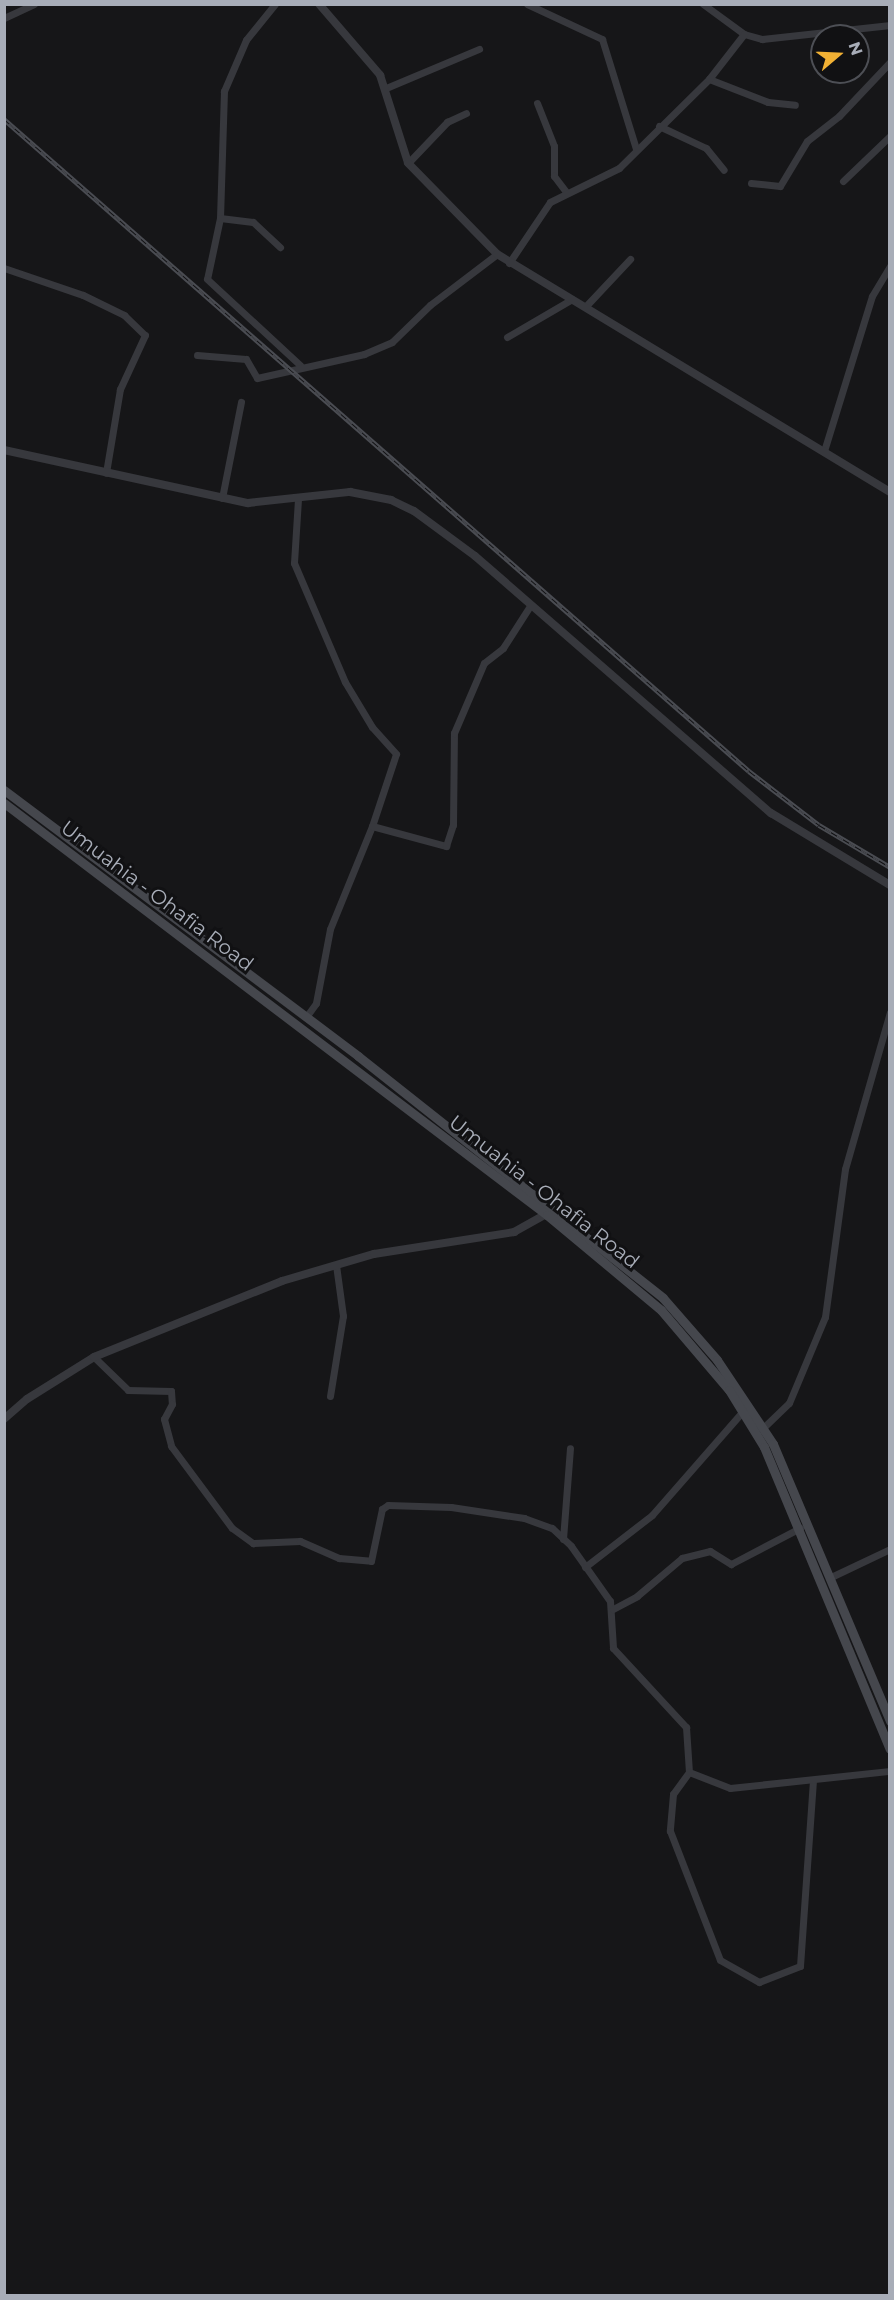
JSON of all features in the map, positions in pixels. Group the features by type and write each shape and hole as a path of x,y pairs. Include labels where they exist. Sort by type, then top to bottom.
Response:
{"main road":[{"name":"Umuahia - Ohafia Road","path":"4,790 306,1017 550,1212 661,1310 744,1411 800,1528 890,1749"},
{"name":"Umuahia - Ohafia Road","path":"4,803 663,1298 717,1360 763,1428 831,1577 890,1721"}],"street":[{"path":"4,18 34,4"},
{"path":"275,4 246,40 224,91 220,218 208,282 300,365"},
{"path":"319,4 380,75 386,88 394,132 408,163 497,254 890,492"},
{"path":"527,4 602,39 636,149"},
{"path":"703,4 744,34 770,38 890,25"},
{"path":"509,263 550,202 566,192 605,178 709,79 744,34"},
{"path":"386,88 479,50"},
{"path":"751,183 780,186 807,141 839,116 890,62"},
{"path":"709,79 768,102 795,105"},
{"path":"537,103 554,147 554,176 566,192"},
{"path":"408,163 447,122 466,113"},
{"path":"659,126 706,148 724,170"},
{"path":"843,181 890,136"},
{"path":"220,218 253,222 280,248"},
{"path":"197,356 246,359 257,378 300,365 364,354 392,342 430,305 497,254"},
{"path":"585,307 630,259"},
{"path":"824,451 872,296 890,266"},
{"path":"4,268 83,295 124,315 145,335 120,389 106,474"},
{"path":"507,337 572,299"},
{"path":"222,498 241,402"},
{"path":"4,450 106,474 186,487 222,498 268,504 350,492 398,504 439,528 771,813 890,885"},
{"path":"298,500 294,563 345,682 372,727 396,754 372,826 330,929 316,1003 306,1017"},
{"path":"372,826 446,846 453,825 454,733 484,663 503,648 530,606"},
{"path":"763,1428 789,1404 825,1317 847,1161 890,1012"},
{"path":"4,1419 27,1398 94,1357 223,1303 336,1264 514,1232 550,1212"},
{"path":"330,1396 343,1316 336,1264"},
{"path":"94,1357 128,1390 171,1391 172,1404 164,1426 171,1446 226,1521 253,1543 300,1541 339,1558 371,1561 382,1509 388,1505 451,1507 524,1518 552,1528 585,1567 613,1609 609,1638 613,1648 686,1727 689,1772 673,1794 670,1831 720,1959 759,1982 800,1966 813,1782"},
{"path":"585,1567 652,1515 744,1411"},
{"path":"563,1539 570,1448"},
{"path":"613,1609 637,1596 682,1558 710,1551 731,1564 800,1528"},
{"path":"831,1577 890,1549"},
{"path":"689,1772 730,1788 813,1782 890,1771"}],"railway":[{"path":"4,119 749,771 819,825 890,867"}]}
